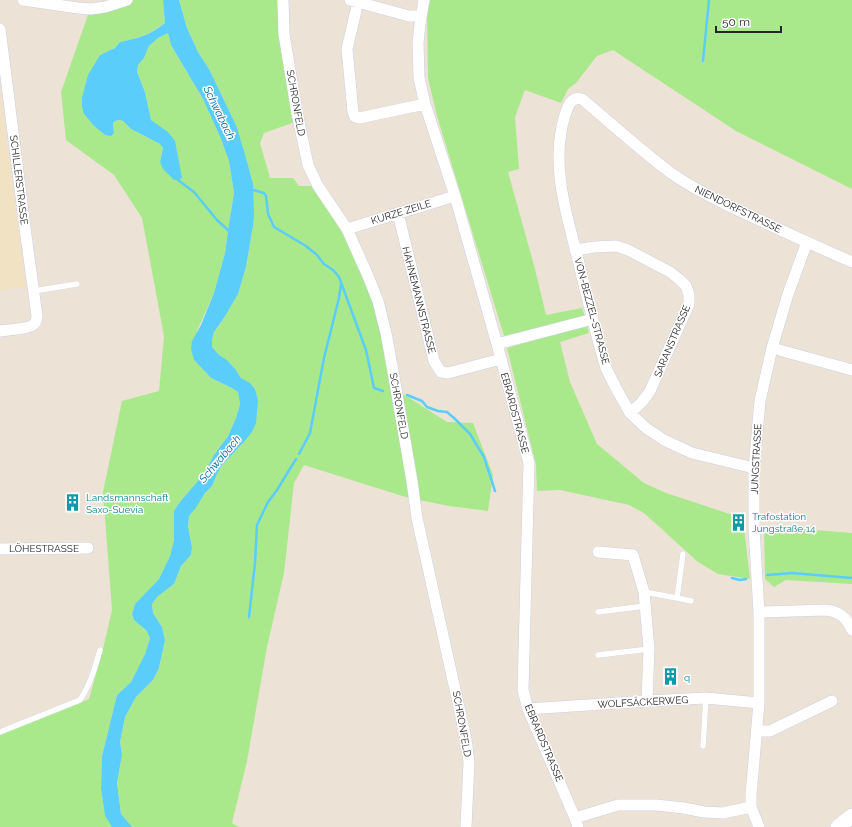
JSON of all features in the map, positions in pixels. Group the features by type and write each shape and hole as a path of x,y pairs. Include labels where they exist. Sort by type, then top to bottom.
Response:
{"street":[{"path":"23,0 92,9 105,7 127,0"},
{"name":"SCHRONFELD","path":"282,0 284,34 296,112 308,165 318,186 347,229 378,301 386,332 411,473 417,518 466,739 469,762 466,827"},
{"name":"EBRARDSTRASSE","path":"424,0 418,43 419,78 425,104 455,196 529,463 523,690 528,709 577,822"},
{"path":"421,16 409,16 354,1 347,49 353,112 355,117 360,118 425,104"},
{"name":"SCHILLERSTRASSE","path":"0,29 37,316 34,324 29,327 0,331"},
{"name":"NIENDORFSTRASSE","path":"577,98 582,99 646,153 685,182 726,205 852,262"},
{"name":"VON-BEZZEL-STRASSE","path":"577,98 572,100 561,128 559,150 560,177 564,205 606,368 630,413 646,428 664,440 692,453 754,468"},
{"name":"KURZE ZEILE","path":"347,229 455,196"},
{"name":"HAHNEMANNSTRASSE","path":"398,213 434,361 441,372 448,373 501,359"},
{"name":"JUNGSTRASSE","path":"759,827 751,807 757,731 759,612 754,529 754,468 760,401 772,348 788,294 807,242"},
{"name":"SARANSTRASSE","path":"575,250 616,246 628,250 670,272 686,286 689,295 689,304 650,391 642,402 630,413"},
{"path":"497,344 593,319"},
{"path":"772,348 852,370"},
{"name":"LÖHESTRASSE","path":"0,549 88,548"},
{"path":"598,552 633,555 644,592 649,649 647,700"},
{"path":"759,612 834,611 843,616 852,630"},
{"name":"WOLFSÄCKERWEG","path":"528,709 647,700 706,698 758,703"},
{"path":"757,731 770,731 832,700"},
{"path":"577,822 618,805 656,804 704,812 722,813 751,807"},
{"path":"838,827 852,816"}],"lane":[{"path":"34,291 77,284"},
{"path":"677,598 683,554"},
{"path":"644,592 691,601"},
{"path":"598,612 645,606"},
{"path":"598,655 649,649"},
{"path":"0,732 80,700 91,680 100,650"},
{"path":"703,746 706,698"}],"shaded area":[{"path":"0,90 26,287 0,290"}],"green space":[{"path":"131,0 163,0 165,23 144,35 120,42 115,48 100,55 84,114 94,126 105,135 114,131 113,123 120,120 131,129 160,144 163,148 160,162 174,180 155,124 151,120 145,92 137,72 138,65 144,58 149,46 158,38 168,33 171,45 203,99 221,139 229,161 234,193 225,253 214,293 197,331 194,360 211,378 238,392 240,404 228,436 214,455 203,475 174,511 174,540 170,556 159,579 135,604 132,614 134,620 146,630 150,638 145,654 131,682 117,695 102,756 101,789 105,816 112,827 0,827 0,735 89,699 112,610 103,492 122,401 159,391 164,336 142,218 114,175 66,140 61,92 89,12"},
{"path":"179,0 281,0 295,122 264,133 260,143 270,178 293,178 299,186 318,186 347,229 386,333 415,500 304,465 294,483 284,573 267,647 247,761 232,823 239,827 132,827 121,814 117,783 122,755 120,742 125,717 136,697 153,680 159,668 165,640 162,627 153,613 152,604 157,597 174,584 181,566 191,555 192,547 188,527 189,516 205,493 212,486 222,465 244,442 258,400 255,389 241,378 227,360 219,356 212,347 214,332 238,294 246,267 253,226 236,125 187,28"},
{"path":"428,0 852,0 852,189 736,131 613,50 597,56 576,83 568,89 561,103 525,90 515,117 519,169 508,172 546,315 582,308 585,317 504,336 437,116 428,78"},
{"path":"587,325 589,333 560,342 570,382 597,444 644,483 666,493 736,516 737,527 744,528 750,579 718,574 698,562 644,513 629,505 560,490 537,491 536,465 507,348"},
{"path":"400,392 447,422 473,423 493,475 488,511 449,506 420,500 418,498"},
{"path":"764,526 852,533 852,584 786,580 774,587 765,579"}],"water":[{"name":"Schwabach","path":"163,0 179,0 187,28 236,125 253,184 254,215 246,267 238,294 214,332 212,347 219,355 227,360 241,378 250,383 255,389 258,400 256,423 252,432 222,465 212,486 205,493 189,516 188,527 192,547 191,555 181,566 174,584 157,597 152,604 153,613 162,627 165,640 159,668 153,680 136,697 125,717 120,742 122,755 117,783 121,814 132,827 112,827 105,816 101,789 102,756 117,695 131,682 145,654 150,638 146,630 134,620 132,614 135,604 159,579 170,556 174,540 174,511 203,475 214,455 228,436 240,404 238,392 211,378 194,360 191,349 192,341 201,325 214,293 225,253 234,193 229,161 221,139 203,99 171,45 168,33 158,38 149,46 144,58 138,65 137,72 145,92 151,120 168,132 175,141 182,178 174,180 163,169 160,162 163,148 160,144 131,129 120,120 113,123 114,133 111,136 105,135 94,126 84,114 82,107 82,98 88,75 100,55 115,48 120,42 144,36 165,23"}],"waterway":[{"path":"703,61 709,0"},
{"path":"178,180 194,192 217,220 229,231"},
{"path":"250,189 264,193 266,196 268,214 274,227 306,246 339,277 366,350 374,388 383,391"},
{"path":"299,454 310,433 324,358 341,284"},
{"path":"407,395 422,401 427,407 438,411 447,412 470,434 484,457 495,491"},
{"path":"249,617 255,563 257,525 268,502 296,459"},
{"path":"767,575 792,573 852,578"},
{"path":"732,578 740,580 746,579"}],"place":[{"name":"Landsmannschaft Saxo-Suevia","path":"73,503"},
{"name":"Trafostation Jungstraße 14","path":"739,522"},
{"name":"q","path":"671,677"}]}
